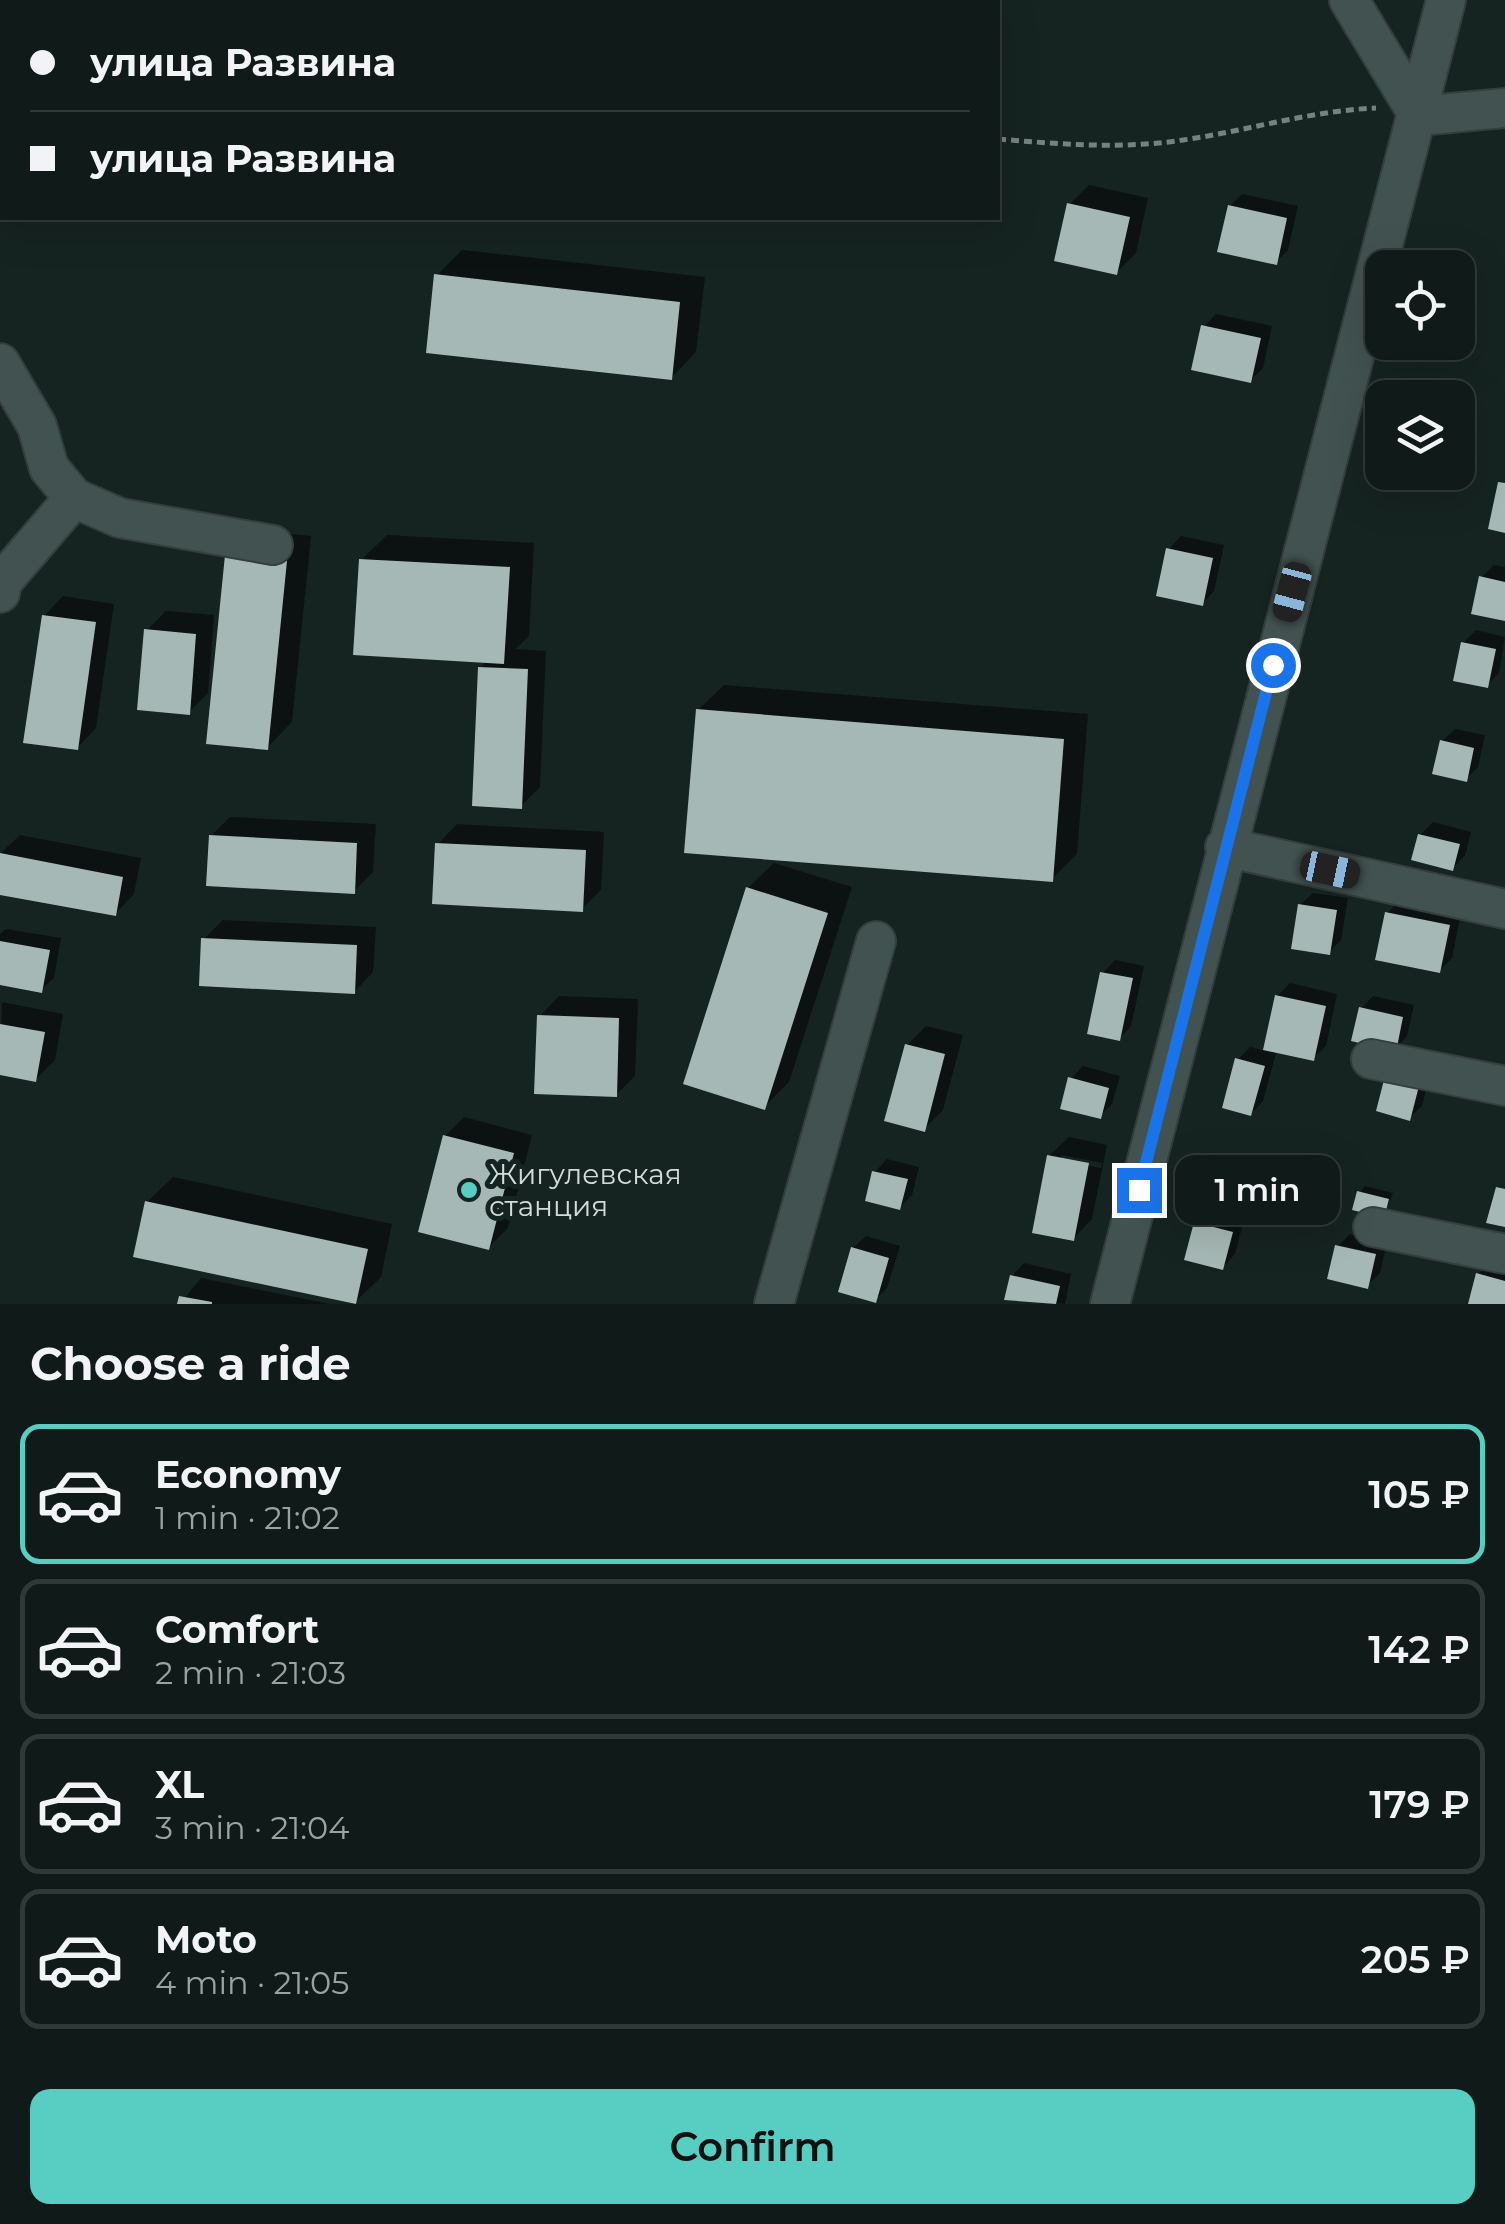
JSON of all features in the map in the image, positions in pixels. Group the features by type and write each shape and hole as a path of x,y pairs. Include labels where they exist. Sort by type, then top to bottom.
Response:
{"street":[{"path":"1349,0 1419,116"},
{"path":"1110,1304 1446,0"},
{"path":"1419,116 1505,108"},
{"path":"0,362 37,426 50,468 74,498 120,518 273,545"},
{"path":"0,594 2,582 74,498"},
{"path":"1225,847 1505,910"},
{"path":"774,1304 876,941"},
{"path":"1371,1059 1505,1086"},
{"path":"1373,1227 1505,1254"}],"path":[{"path":"1000,139 1096,147 1178,141 1322,110 1377,108 1419,116"}],"building":[{"path":"1067,203 1130,217 1117,275 1054,261"},
{"path":"1228,205 1287,218 1277,265 1217,252"},
{"path":"434,274 680,302 672,380 426,353"},
{"path":"1201,325 1261,338 1251,383 1191,370"},
{"path":"1498,482 1505,483 1505,533 1488,529"},
{"path":"1166,548 1213,558 1203,606 1156,596"},
{"path":"225,555 287,561 268,750 206,744"},
{"path":"359,559 510,567 504,664 353,655"},
{"path":"1479,576 1505,582 1505,621 1471,614"},
{"path":"42,615 96,622 78,750 23,743"},
{"path":"144,629 196,634 190,715 137,710"},
{"path":"1461,642 1496,649 1488,688 1453,681"},
{"path":"478,667 528,669 522,809 472,806"},
{"path":"696,709 1064,739 1053,882 684,853"},
{"path":"1440,740 1474,748 1467,782 1432,774"},
{"path":"1418,834 1460,844 1453,871 1411,860"},
{"path":"209,835 357,843 355,894 206,886"},
{"path":"435,843 586,850 583,912 432,904"},
{"path":"0,853 123,877 116,916 0,895"},
{"path":"746,887 828,913 765,1110 683,1084"},
{"path":"1298,904 1337,910 1330,955 1291,949"},
{"path":"1385,912 1450,925 1440,973 1375,960"},
{"path":"201,938 357,945 355,994 199,986"},
{"path":"0,941 50,950 42,993 0,985"},
{"path":"1100,972 1133,978 1120,1041 1087,1034"},
{"path":"1275,995 1326,1006 1314,1061 1263,1050"},
{"path":"1359,1007 1403,1017 1396,1052 1351,1041"},
{"path":"537,1015 619,1018 617,1097 534,1094"},
{"path":"0,1024 45,1032 36,1082 0,1075"},
{"path":"905,1044 945,1054 925,1132 884,1121"},
{"path":"1235,1058 1265,1066 1251,1116 1222,1108"},
{"path":"1385,1076 1419,1086 1410,1121 1376,1111"},
{"path":"1068,1077 1109,1088 1101,1119 1060,1109"},
{"path":"443,1135 514,1153 489,1250 418,1232"},
{"path":"1047,1155 1089,1163 1074,1241 1032,1233"},
{"path":"872,1171 908,1179 900,1210 865,1201"},
{"path":"1496,1187 1505,1189 1505,1227 1486,1223"},
{"path":"1357,1191 1389,1199 1384,1218 1352,1210"},
{"path":"145,1201 368,1249 356,1304 133,1257"},
{"path":"1194,1222 1233,1232 1223,1270 1184,1260"},
{"path":"1335,1245 1376,1254 1368,1289 1327,1279"},
{"path":"851,1247 889,1258 876,1303 838,1292"},
{"path":"1476,1273 1505,1281 1505,1304 1468,1304"},
{"path":"1010,1275 1060,1286 1056,1304 1004,1300"},
{"path":"179,1296 212,1302 212,1304 177,1304"}],"place":[{"name":"Жигулевская станция","path":"469,1190"}],"route":[{"path":"1139,1190 1273,665"}]}
